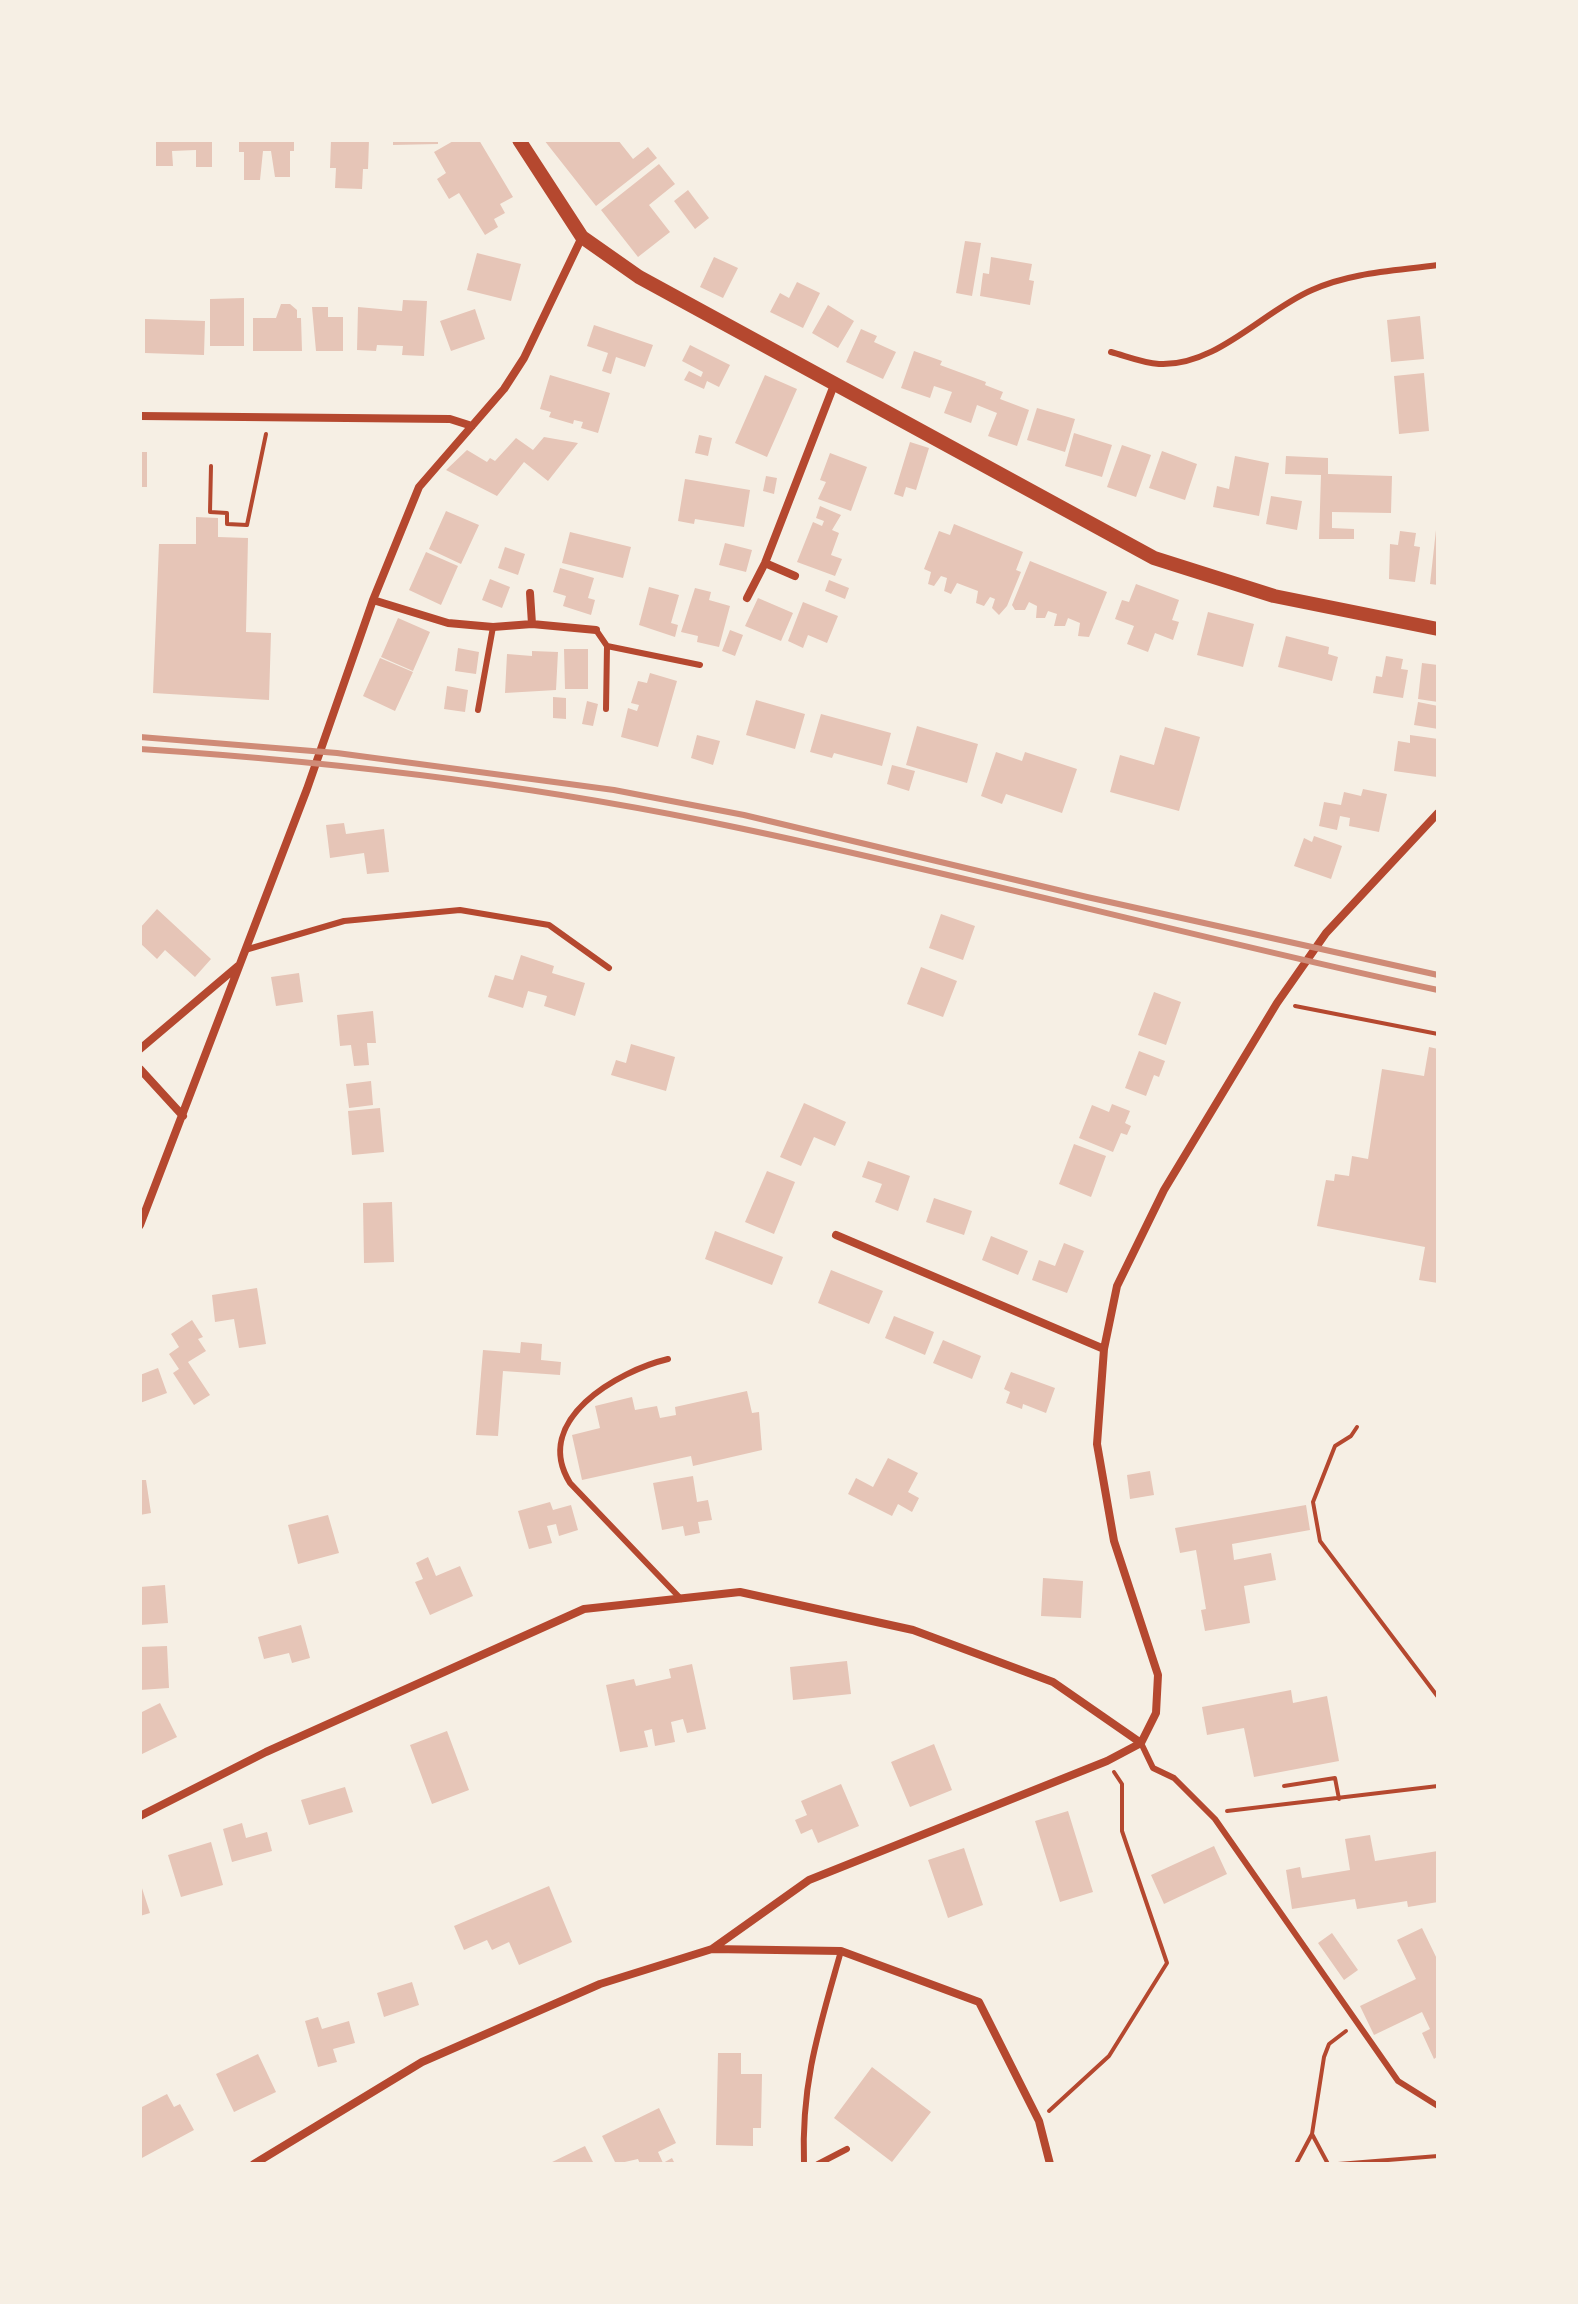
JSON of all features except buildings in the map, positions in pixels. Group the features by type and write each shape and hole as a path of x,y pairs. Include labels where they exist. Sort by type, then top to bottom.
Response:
{"street":[{"path":"519,140 582,237 639,277 1154,558 1274,596 1438,629"},
{"path":"140,1225 307,789 373,600 419,487 472,426 524,358 582,237"},
{"path":"747,598 765,563 834,385"},
{"path":"140,416 450,419 472,426"},
{"path":"765,563 795,576"},
{"path":"530,593 532,624"},
{"path":"373,600 448,623 493,627 532,624 596,630"},
{"path":"260,2162 422,2062 600,1984 712,1949 809,1880 1107,1761 1141,1743 1156,1713 1158,1675 1114,1541 1097,1444 1104,1349 1117,1286 1164,1190 1277,1003 1326,933 1438,813"},
{"path":"140,1049 239,966"},
{"path":"140,1069 183,1116"},
{"path":"836,1235 1104,1349"},
{"path":"140,1816 266,1752 584,1609 740,1592 913,1630 1053,1682 1141,1743"},
{"path":"712,1949 841,1951 979,2002 1039,2121 1050,2164"}],"lane":[{"path":"1111,352 1158,364 1187,362 1243,333 1308,291 1343,277 1438,265"},
{"path":"478,710 493,627"},
{"path":"596,630 607,646 606,709"},
{"path":"607,646 700,665"},
{"path":"245,950 344,921 460,910 549,925 609,968"},
{"path":"668,1359 629,1370 594,1393 570,1421 561,1448 561,1461 570,1483 681,1599"},
{"path":"1141,1743 1153,1768 1174,1778 1215,1819 1398,2081 1438,2106"},
{"path":"804,2164 802,2114 811,2053 841,1951"},
{"path":"818,2164 847,2149"}],"path":[{"path":"211,466 210,512 227,513 227,524 247,525 269,415"},
{"path":"1277,1003 1438,1034"},
{"path":"1357,1427 1351,1436 1335,1446 1313,1502 1320,1541 1438,1697"},
{"path":"1039,2121 1109,2056 1167,1963 1122,1831 1122,1784 1107,1761"},
{"path":"1284,1786 1335,1778 1339,1799"},
{"path":"1215,1819 1227,1811 1438,1786"},
{"path":"1296,2164 1312,2134 1319,2081 1329,2044"},
{"path":"1312,2134 1328,2164"},
{"path":"1338,2164 1438,2156"}],"railway":[{"path":"140,737 337,753 614,790 744,815 1087,897 1438,975"},
{"path":"140,749 291,761 441,778 665,813 914,867 1438,990"}]}
